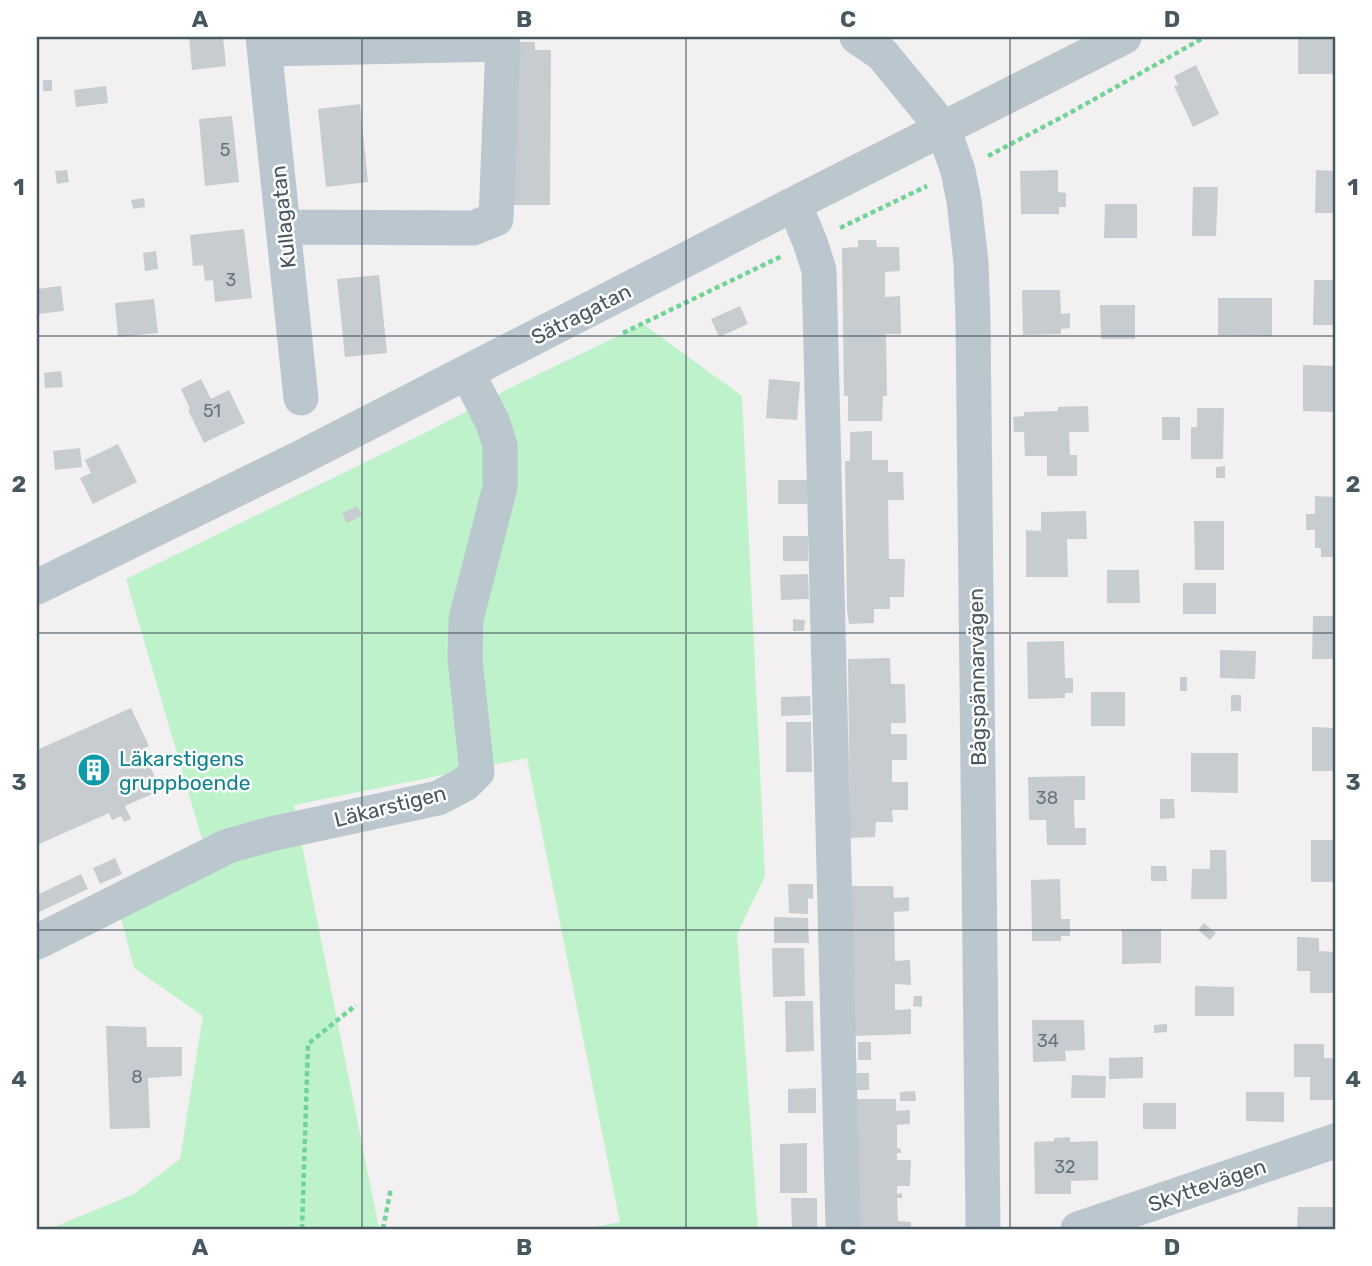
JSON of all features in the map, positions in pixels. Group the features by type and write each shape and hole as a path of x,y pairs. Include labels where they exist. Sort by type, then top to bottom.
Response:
{"street":[{"path":"857,37 882,54 943,128"},
{"name":"Sätragatan","path":"37,587 300,458 1124,37"},
{"path":"264,43 503,41 496,219 473,228 284,227"},
{"name":"Kullagatan","path":"264,43 301,398"},
{"name":"Bågspännarvägen","path":"943,128 958,171 968,230 973,320 983,1229"},
{"path":"794,204 819,270 843,1229"},
{"name":"Läkarstigen","path":"37,942 228,846 438,797 465,785 477,772 465,659 466,619 500,487 500,446 493,423 467,372"},
{"name":"Skyttevägen","path":"1078,1229 1335,1141"}],"path":[{"path":"620,335 958,171 1066,115 1205,37"},
{"path":"302,1229 308,1045 356,1005"},
{"path":"383,1229 391,1188"}],"green space":[{"path":"643,324 742,396 765,876 737,934 758,1229 586,1229 620,1222 527,758 294,805 379,1229 49,1229 134,1194 180,1159 203,1016 134,968 117,902 207,856 126,579"}],"building":[{"path":"189,37 223,37 226,66 192,70"},
{"path":"1298,37 1335,37 1335,74 1298,74"},
{"path":"509,42 535,42 535,50 551,50 550,205 509,205"},
{"path":"1196,65 1219,114 1193,127 1174,86 1178,85 1174,76"},
{"path":"43,80 52,80 52,91 43,91"},
{"path":"106,86 108,103 76,107 74,90"},
{"path":"360,104 368,182 326,187 318,109"},
{"path":"232,116 239,182 205,186 199,119"},
{"path":"67,170 69,182 57,184 55,171"},
{"path":"1058,170 1058,192 1066,193 1066,207 1059,207 1059,214 1021,214 1020,171"},
{"path":"1316,170 1335,171 1335,213 1315,213"},
{"path":"1193,187 1218,187 1216,236 1192,236"},
{"path":"144,198 145,207 133,209 131,200"},
{"path":"1105,204 1137,204 1137,238 1104,238"},
{"path":"244,229 252,298 215,302 213,280 205,281 203,265 193,266 190,235"},
{"path":"858,240 876,240 877,247 899,247 900,271 885,272 885,297 900,296 901,334 886,334 887,396 883,396 882,421 848,421 848,396 844,396 842,248 858,247"},
{"path":"156,251 158,269 145,271 143,253"},
{"path":"379,275 387,353 345,357 337,279"},
{"path":"1314,280 1335,280 1335,325 1313,325"},
{"path":"61,286 64,311 37,314 37,289"},
{"path":"1022,290 1060,290 1061,314 1070,313 1070,328 1061,329 1061,334 1023,335"},
{"path":"1218,298 1272,298 1272,336 1218,335"},
{"path":"154,299 158,333 118,337 115,303"},
{"path":"1100,305 1135,305 1135,339 1101,339"},
{"path":"740,306 748,324 719,337 711,319"},
{"path":"1303,365 1335,366 1335,412 1303,411"},
{"path":"61,371 63,387 45,388 44,373"},
{"path":"201,379 211,399 229,390 245,423 204,443 181,389"},
{"path":"769,379 800,382 797,420 766,418"},
{"path":"1088,406 1089,432 1069,432 1070,455 1077,455 1077,476 1047,476 1047,456 1025,456 1024,432 1014,432 1013,417 1024,416 1024,412 1058,411 1058,407"},
{"path":"1197,408 1224,408 1223,459 1191,459 1191,427 1197,427"},
{"path":"1162,417 1180,417 1180,440 1162,440"},
{"path":"872,431 872,460 888,460 888,472 903,472 904,500 888,500 889,559 905,559 904,597 890,597 890,609 874,609 874,623 849,624 845,461 850,461 850,432"},
{"path":"118,444 137,482 93,504 80,478 91,473 85,460"},
{"path":"80,448 82,467 55,470 53,451"},
{"path":"1225,466 1225,478 1216,478 1216,467"},
{"path":"778,480 807,480 807,504 778,504"},
{"path":"1315,496 1335,497 1335,557 1321,557 1321,548 1315,548 1315,530 1306,530 1306,514 1315,514"},
{"path":"357,506 362,515 347,523 342,513"},
{"path":"1086,511 1087,539 1067,539 1068,577 1026,577 1026,530 1041,531 1041,512"},
{"path":"1194,521 1224,521 1224,570 1195,570"},
{"path":"783,536 808,536 808,561 783,561"},
{"path":"1107,570 1139,570 1140,603 1107,603"},
{"path":"808,574 809,599 781,600 780,575"},
{"path":"1183,583 1216,583 1216,614 1183,614"},
{"path":"1313,616 1335,616 1335,659 1312,659"},
{"path":"793,619 805,620 804,631 793,631"},
{"path":"1064,641 1065,678 1073,678 1073,693 1065,693 1065,698 1028,699 1027,642"},
{"path":"1220,650 1256,651 1255,679 1220,678"},
{"path":"890,658 891,684 905,684 906,723 891,723 891,734 907,734 907,760 892,760 892,782 908,782 908,810 892,810 893,822 876,822 875,837 850,838 848,659"},
{"path":"1180,677 1187,677 1187,691 1180,691"},
{"path":"1091,692 1125,692 1125,726 1091,726"},
{"path":"1231,695 1241,695 1241,711 1231,711"},
{"path":"810,696 811,715 781,716 781,697"},
{"name":"Läkarstigens gruppboende","path":"131,708 149,746 142,749 161,790 125,806 131,819 124,822 121,816 112,820 109,813 37,845 37,750"},
{"path":"786,722 811,722 812,772 786,772"},
{"path":"1312,727 1335,728 1335,771 1312,771"},
{"path":"1191,753 1238,753 1238,793 1191,792"},
{"path":"1085,776 1085,800 1074,800 1074,813 1075,828 1086,828 1086,845 1047,845 1046,820 1029,820 1028,777"},
{"path":"1160,799 1174,799 1175,818 1160,819"},
{"path":"1311,840 1335,840 1335,882 1311,882"},
{"path":"1210,850 1226,850 1227,899 1191,899 1192,869 1210,869"},
{"path":"115,858 122,874 100,884 93,868"},
{"path":"1151,866 1166,866 1167,881 1151,881"},
{"path":"81,874 88,889 37,913 37,895"},
{"path":"1060,879 1061,919 1070,919 1070,936 1061,936 1061,941 1032,941 1031,880"},
{"path":"788,884 813,884 813,899 808,898 808,914 789,913"},
{"path":"851,886 893,886 894,898 909,897 909,911 894,912 895,961 910,960 911,985 895,984 895,1010 911,1009 911,1034 853,1036"},
{"path":"774,917 808,918 809,943 774,943"},
{"path":"1204,923 1216,933 1210,940 1198,930"},
{"path":"1122,929 1161,929 1161,963 1122,964"},
{"path":"1297,937 1319,938 1319,951 1335,952 1335,993 1310,993 1310,971 1297,971"},
{"path":"772,948 804,948 805,996 773,997"},
{"path":"1195,986 1234,987 1234,1016 1195,1016"},
{"path":"914,996 922,996 922,1007 913,1006"},
{"path":"785,1001 813,1001 814,1051 786,1052"},
{"path":"1032,1020 1084,1020 1085,1050 1065,1051 1066,1061 1033,1062"},
{"path":"1167,1024 1167,1032 1154,1033 1154,1025"},
{"path":"106,1026 146,1027 147,1047 182,1047 182,1076 148,1078 150,1128 110,1129"},
{"path":"858,1042 871,1042 871,1060 858,1060"},
{"path":"1294,1044 1324,1044 1324,1058 1335,1058 1335,1100 1310,1100 1310,1077 1294,1077"},
{"path":"1143,1057 1143,1078 1109,1079 1109,1058"},
{"path":"857,1073 869,1073 869,1090 857,1090"},
{"path":"1072,1075 1106,1076 1105,1098 1071,1098"},
{"path":"816,1088 816,1113 788,1113 788,1089"},
{"path":"915,1091 916,1101 900,1101 900,1092"},
{"path":"1246,1092 1284,1092 1284,1122 1246,1121"},
{"path":"854,1099 896,1099 896,1111 910,1110 910,1124 897,1125 897,1148 901,1149 901,1153 897,1153 897,1160 911,1160 910,1186 897,1186 897,1194 902,1193 902,1198 897,1198 898,1221 911,1222 911,1229 856,1229"},
{"path":"1143,1103 1176,1103 1176,1129 1143,1129"},
{"path":"1070,1137 1070,1142 1098,1141 1098,1180 1071,1181 1071,1194 1035,1194 1034,1142"},
{"path":"807,1143 807,1193 780,1193 780,1144"},
{"path":"791,1198 817,1198 817,1229 792,1229"},
{"path":"1298,1207 1335,1207 1335,1229 1297,1229"}],"place":[{"name":"Läkarstigens gruppboende","path":"94,770"}]}
